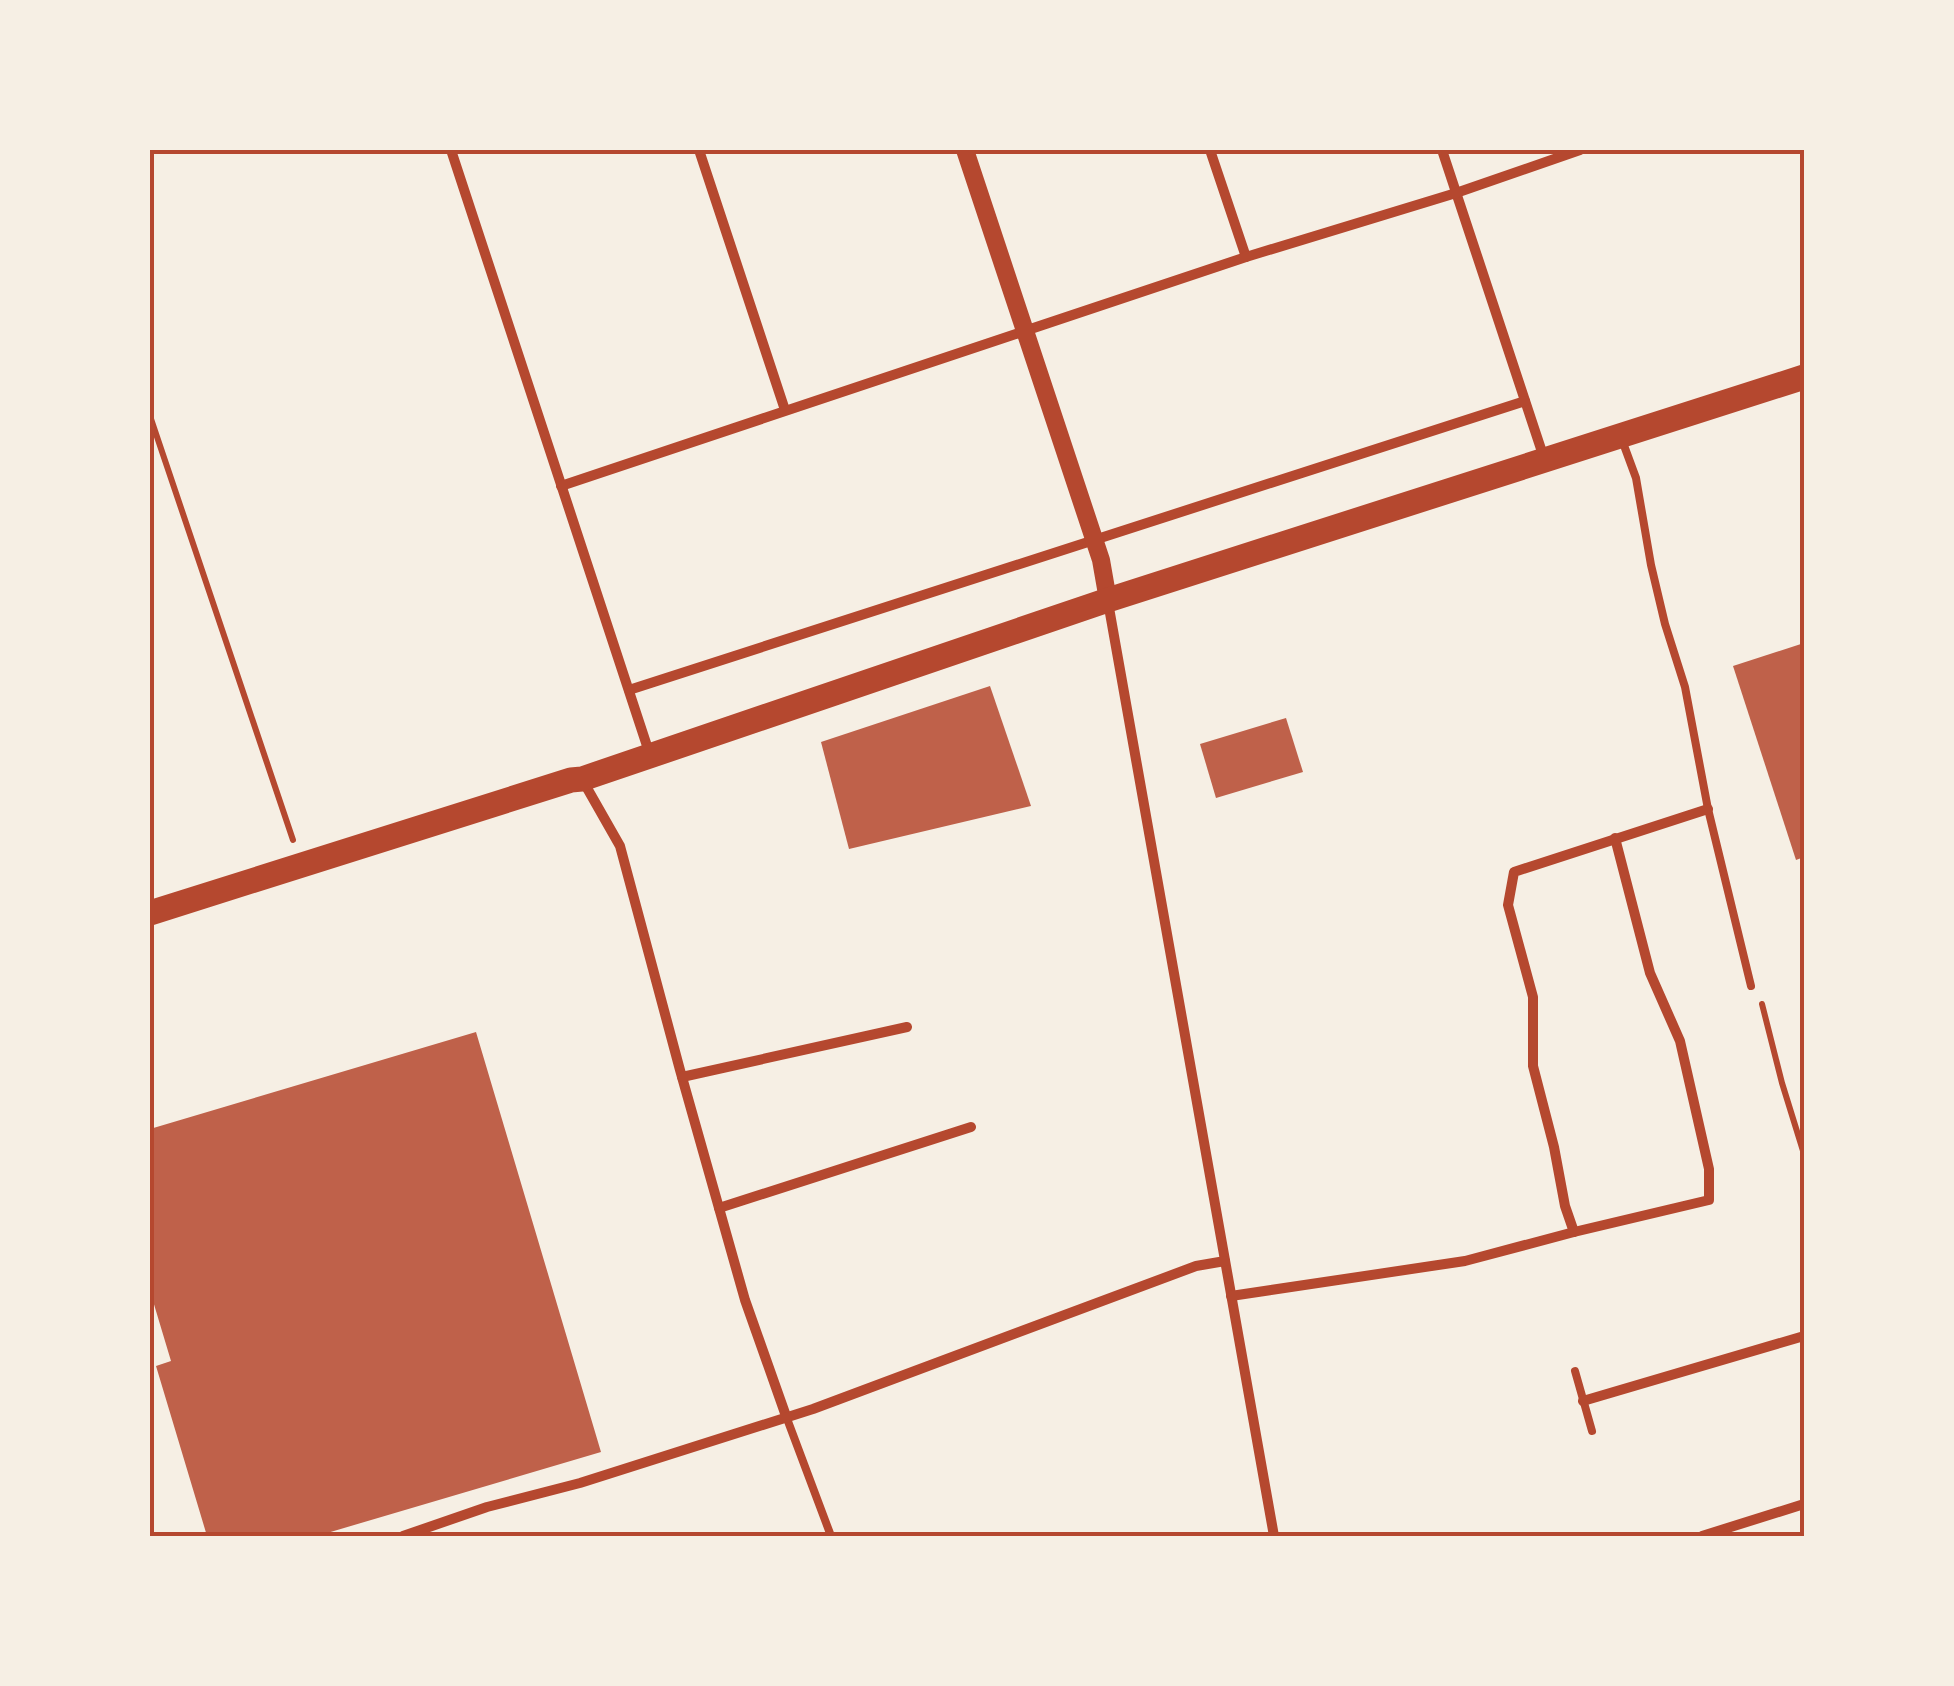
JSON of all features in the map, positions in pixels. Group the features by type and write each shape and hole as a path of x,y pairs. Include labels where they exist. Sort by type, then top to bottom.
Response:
{"main road":[{"path":"150,913 576,780 1108,600 1804,377"}],"street":[{"path":"451,150 650,755"},
{"path":"699,150 785,410"},
{"path":"965,150 1101,560 1274,1536"},
{"path":"1210,150 1246,257"},
{"path":"1442,150 1544,460"},
{"path":"560,486 1580,150"},
{"path":"630,690 1524,401"},
{"path":"576,780 620,846 744,1300 786,1416"},
{"path":"1574,1232 1533,1066 1533,997 1508,906 1514,872 1708,809"},
{"path":"1232,1296 1465,1261 1709,1200 1709,1169 1680,1041 1650,973 1615,838"},
{"path":"682,1077 907,1027"},
{"path":"719,1208 972,1127"},
{"path":"404,1536 813,1409 1196,1266 1224,1261"},
{"path":"1583,1400 1804,1336"},
{"path":"1702,1536 1804,1504"}],"lane":[{"path":"1621,436 1636,478 1651,565 1685,687 1708,809 1751,986"},
{"path":"1575,1370 1592,1431"},
{"path":"786,1416 831,1536"}],"path":[{"path":"150,416 302,865"},
{"path":"1751,986 1761,998 1804,1154"}],"building":[{"path":"1804,643 1804,857 1796,860 1733,666"},
{"path":"990,686 1031,806 849,849 821,742"},
{"path":"1286,718 1303,772 1216,798 1200,744"},
{"path":"476,1032 601,1452 317,1536 207,1536 156,1366 171,1361 150,1291 150,1129"}]}
